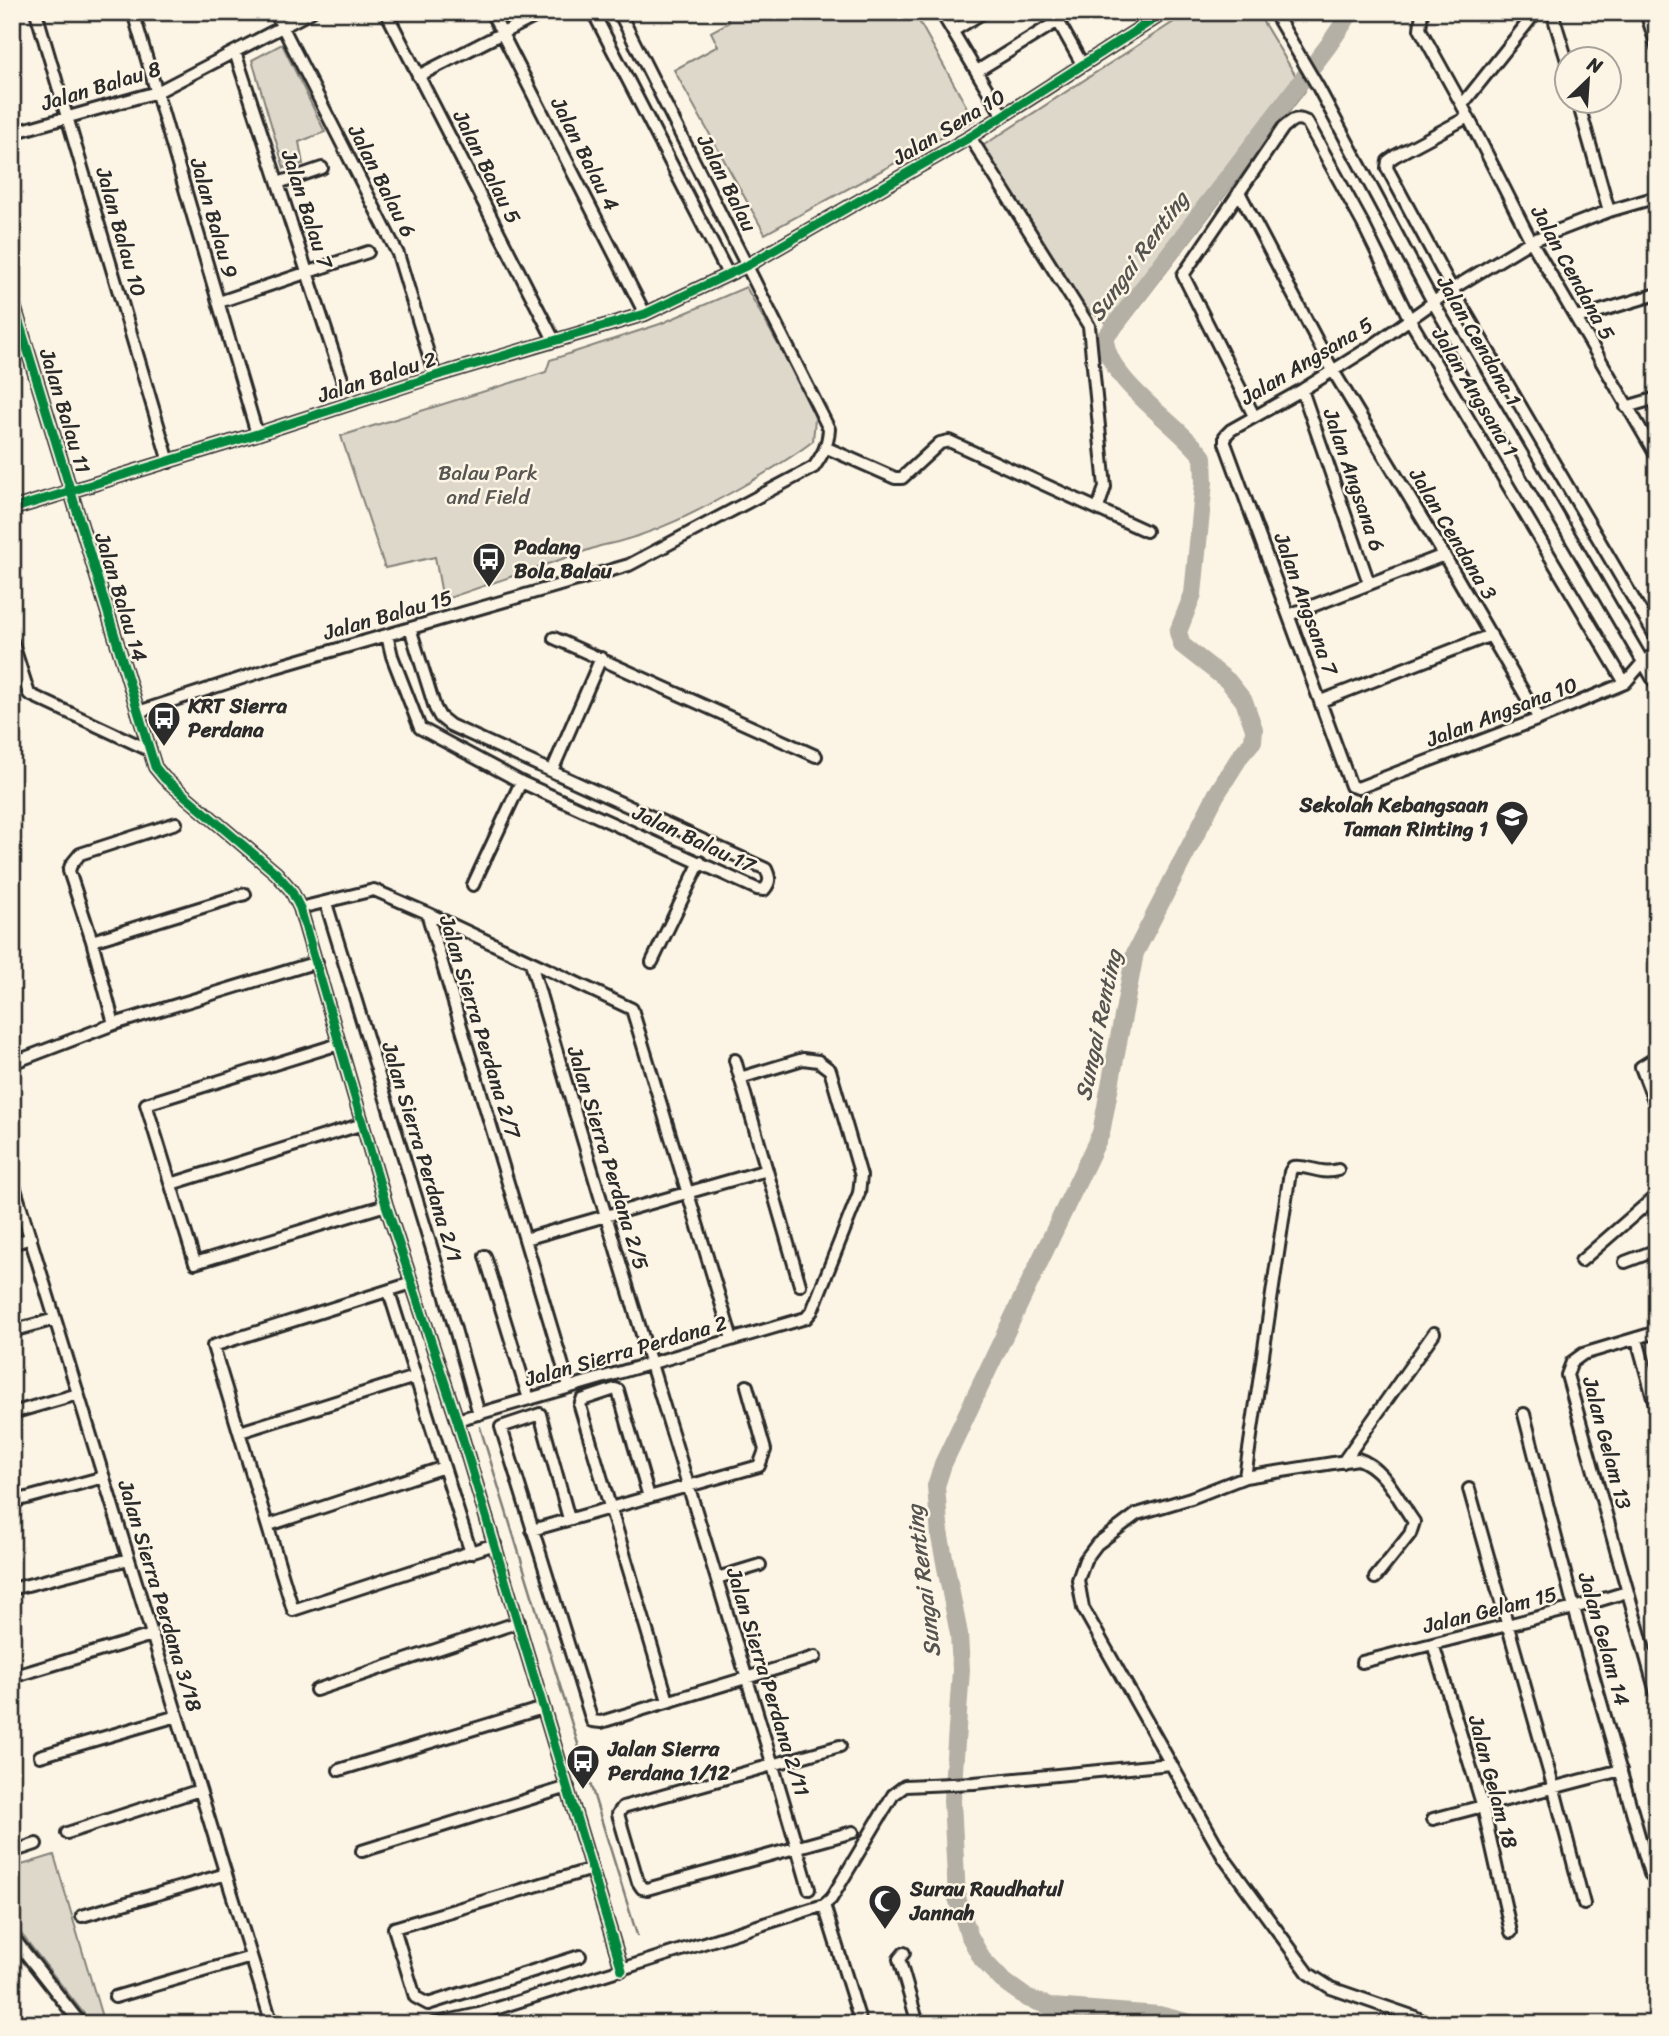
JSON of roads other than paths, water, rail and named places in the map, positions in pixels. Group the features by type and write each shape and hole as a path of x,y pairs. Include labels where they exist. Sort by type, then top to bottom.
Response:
{"street":[{"name":"Jalan Balau 10","path":"36,12 169,462"},
{"name":"Jalan Balau 9","path":"133,12 257,434"},
{"name":"Jalan Balau 6","path":"275,12 398,254 435,376"},
{"name":"Jalan Balau 8","path":"12,133 157,92 311,12"},
{"name":"Jalan Balau 5","path":"386,12 554,340"},
{"name":"Jalan Balau 4","path":"491,12 645,314"},
{"path":"418,76 544,12"},
{"path":"593,12 728,274"},
{"name":"Jalan Balau","path":"619,12 829,429 827,448"},
{"path":"942,12 1003,116"},
{"path":"953,31 984,12"},
{"name":"Jalan Sena 10","path":"748,265 970,137 1164,12"},
{"name":"Jalan Cendana 1","path":"1274,12 1318,87 1433,302 1657,686"},
{"name":"Jalan Cendana 5","path":"1422,12 1420,29 1531,241 1657,457"},
{"path":"1462,105 1536,12"},
{"path":"1552,12 1562,46"},
{"path":"1646,12 1657,47"},
{"path":"977,71 1056,17 1082,64"},
{"name":"Jalan Balau 7","path":"235,52 342,379"},
{"path":"1582,116 1609,211"},
{"name":"Jalan Cendana 1","path":"1468,117 1388,161 1387,168 1452,289 1657,639"},
{"name":"Jalan Angsana 1","path":"1239,192 1283,128 1292,119 1300,118 1307,122 1363,224 1410,320 1625,683"},
{"path":"970,137 1089,326 1105,488 1098,508"},
{"path":"278,183 322,168"},
{"path":"1239,192 1183,278 1254,416"},
{"name":"Jalan Cendana 3","path":"1239,192 1332,369 1539,719"},
{"name":"Jalan Angsana 5","path":"1225,436 1231,429 1302,390 1410,320 1452,289 1531,241 1609,211 1657,197"},
{"path":"219,302 368,252"},
{"name":"Jalan Balau 2","path":"12,509 169,462 435,376 645,314 748,265"},
{"path":"1577,318 1657,294"},
{"name":"Jalan Balau 11","path":"12,299 71,492"},
{"name":"Jalan Angsana 6","path":"1302,390 1369,583"},
{"path":"1626,407 1657,398"},
{"name":"Jalan Angsana 7","path":"1225,436 1225,443 1351,786"},
{"path":"827,448 895,478 902,478 940,443 949,441 1146,531"},
{"name":"Jalan Balau 15","path":"138,712 276,667 628,565 814,467 827,448"},
{"name":"Jalan Balau 14","path":"71,492 155,767 164,778 276,873 291,890 300,908 386,1205 457,1420 622,1970"},
{"path":"1289,615 1444,555"},
{"name":"Jalan Balau 17","path":"387,635 391,656 420,728 521,782 757,890 764,890 768,885 770,877 766,869 450,725 440,717 431,697 410,628"},
{"path":"1321,701 1490,635"},
{"path":"554,638 816,756"},
{"path":"12,641 29,694 149,750"},
{"name":"Jalan Angsana 10","path":"1351,786 1358,788 1625,683 1644,661 1657,653"},
{"path":"552,771 601,658"},
{"path":"474,886 521,782"},
{"path":"114,1024 92,941 69,871 80,854 176,823"},
{"path":"652,962 700,862"},
{"name":"Jalan Sierra Perdana 2/7","path":"300,908 374,890 427,914 569,1386"},
{"path":"92,941 246,894"},
{"name":"Jalan Sierra Perdana 2/1","path":"326,902 434,1256 479,1414"},
{"path":"427,914 632,1009 732,1339"},
{"path":"12,1063 114,1024 317,962"},
{"name":"Jalan Sierra Perdana 2/5","path":"531,963 604,1217 690,1486"},
{"path":"340,1044 146,1104 195,1263 386,1205"},
{"path":"1657,1057 1641,1067 1657,1108"},
{"name":"Jalan Sierra Perdana 2","path":"457,1420 806,1318 813,1311 859,1193 860,1176 830,1070 818,1061 803,1059 740,1077"},
{"path":"735,1060 800,1285"},
{"path":"171,1184 363,1124"},
{"path":"1245,1477 1290,1172 1293,1167 1299,1166 1324,1173 1338,1170"},
{"path":"525,1239 767,1170"},
{"name":"Jalan Sierra Perdana 3/18","path":"12,1179 272,2024"},
{"path":"1581,1261 1657,1195"},
{"path":"12,1244 30,1238"},
{"path":"1625,1262 1657,1250"},
{"path":"485,1256 529,1399"},
{"path":"412,1283 213,1346 293,1610 495,1544"},
{"path":"389,1292 471,1553"},
{"path":"12,1331 55,1319"},
{"path":"1657,1332 1637,1339 1657,1412"},
{"path":"1343,1462 1434,1333"},
{"name":"Jalan Gelam 13","path":"1637,1339 1583,1354 1572,1362 1567,1375 1657,1696"},
{"path":"240,1432 415,1377"},
{"path":"532,1530 759,1466 765,1450 747,1386"},
{"path":"649,1497 618,1390 582,1400 580,1406 668,1701"},
{"path":"12,1413 78,1394"},
{"path":"569,1519 540,1414 501,1427 592,1721 601,1722 815,1657"},
{"name":"Jalan Gelam 14","path":"1524,1414 1574,1608 1650,1874"},
{"path":"1375,1578 1410,1534 1413,1522 1379,1472 1367,1462 1358,1460 1245,1477 1137,1514 1097,1544 1085,1560 1078,1580 1083,1608 1224,1858 1309,1974 1331,1987 1428,2024"},
{"path":"269,1525 444,1467"},
{"path":"12,1502 104,1477"},
{"name":"Jalan Sierra Perdana 2/11","path":"690,1486 809,1889"},
{"path":"1469,1489 1584,1904"},
{"path":"12,1589 129,1559"},
{"path":"717,1578 760,1565"},
{"name":"Jalan Gelam 15","path":"1362,1662 1628,1592"},
{"path":"316,1690 519,1622"},
{"path":"12,1677 152,1635"},
{"name":"Jalan Gelam 18","path":"1433,1644 1483,1807 1511,1931"},
{"path":"339,1770 544,1707"},
{"path":"40,1756 177,1716"},
{"path":"840,1746 623,1807 618,1815 638,1882 646,1889 853,1832"},
{"path":"433,2024 479,2014 824,1905 831,1899 893,1795 905,1786 974,1783 1171,1764"},
{"path":"1433,1819 1621,1770"},
{"path":"362,1851 568,1787"},
{"path":"67,1833 200,1790"},
{"path":"12,1852 36,1844"},
{"path":"580,1956 428,2004 415,1997 394,1928 592,1869"},
{"path":"82,1916 226,1874"},
{"path":"824,1905 861,2024"},
{"path":"12,1936 81,2024"},
{"path":"904,1953 899,1959 918,2024"},
{"path":"115,1997 251,1957"},
{"path":"460,2024 479,2014"}],"waterway":[{"name":"Sungai Renting","path":"1194,2024 1159,2015 1052,2007 1027,1998 1002,1980 982,1959 969,1935 957,1898 952,1800 961,1670 959,1634 940,1537 936,1486 943,1464 1101,1133 1135,953 1216,795 1253,741 1254,729 1244,701 1228,681 1182,645 1178,632 1193,594 1204,482 1203,457 1130,386 1108,354 1105,338 1328,46 1351,12"},
{"path":"480,1427 637,1935"}],"place":[{"name":"Padang Bola Balau","path":"489,589"},
{"name":"KRT Sierra Perdana","path":"164,748"},
{"name":"Sekolah Kebangsaan Taman Rinting 1","path":"1512,847"},
{"name":"Jalan Sierra Perdana 1/12","path":"583,1791"},
{"name":"Surau Raudhatul Jannah","path":"885,1931"}],"park label":[{"name":"Balau Park and Field","path":"488,485"}]}
